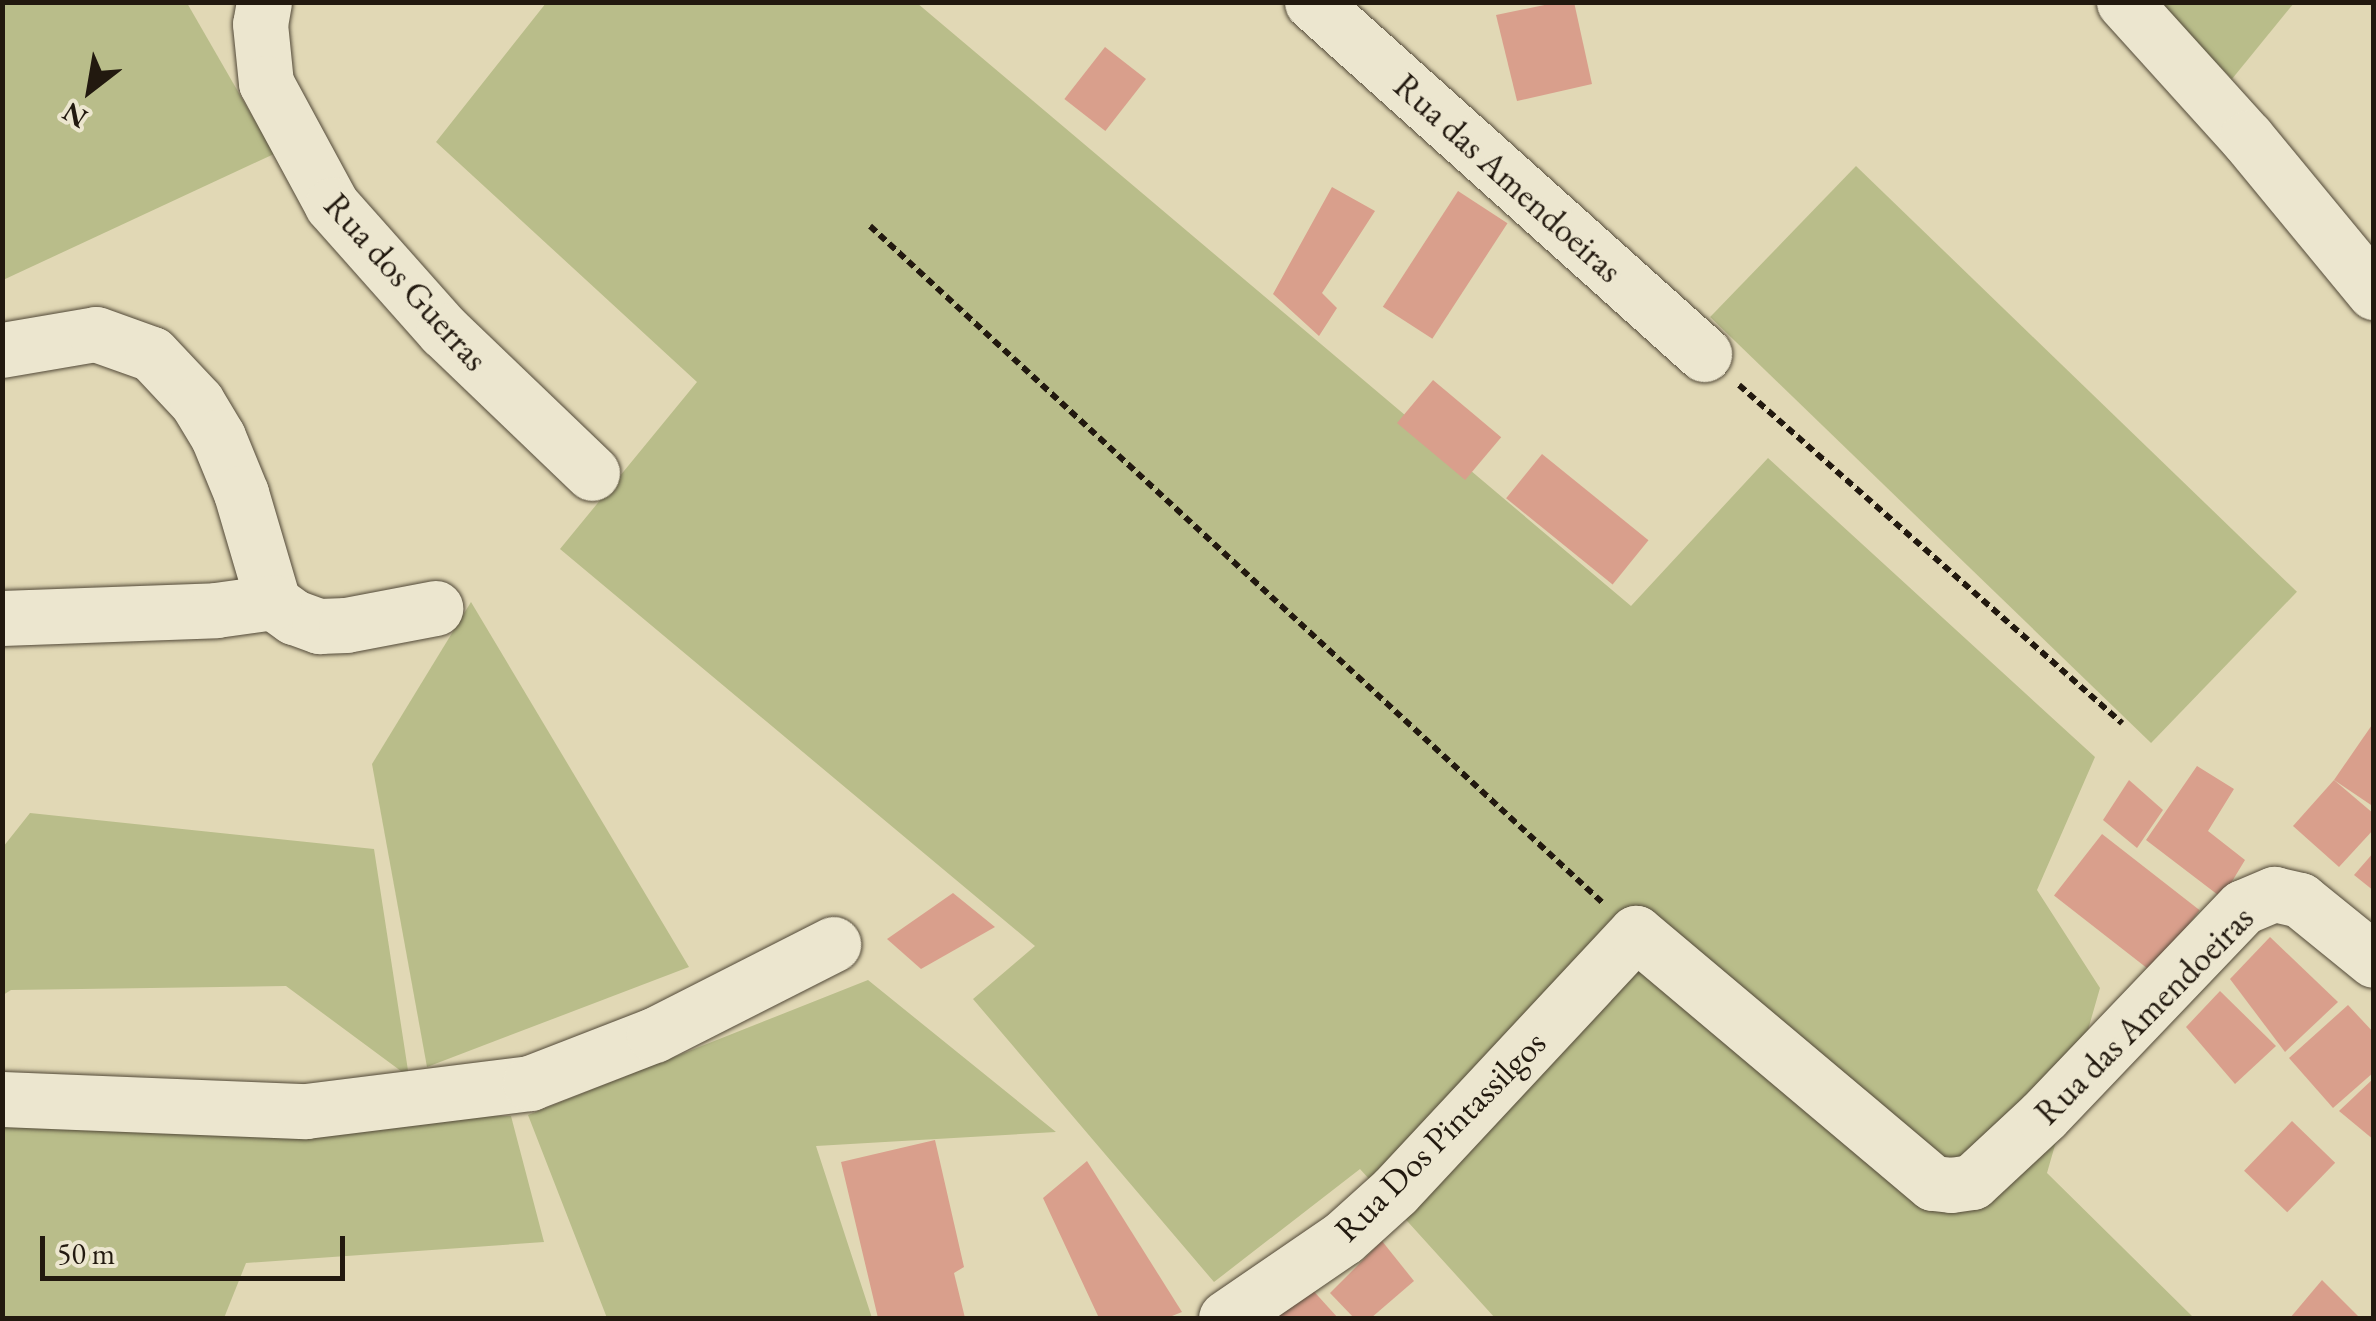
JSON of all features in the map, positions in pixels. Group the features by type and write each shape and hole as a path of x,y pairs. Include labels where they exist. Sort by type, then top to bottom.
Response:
{"street":[{"name":"Rua dos Guerras","path":"264,2 260,24 266,83 332,205 457,344 592,473"},
{"name":"Rua das Amendoeiras","path":"1312,2 1704,354"},
{"path":"2124,2 2247,138 2374,292"},
{"path":"2,350 96,334 152,354 197,402 218,437 241,493 273,602"},
{"path":"2,618 216,610 273,602 319,626 435,608"},
{"name":"Rua das Amendoeiras","path":"1636,933 1933,1183 1972,1182 2043,1116 2243,907 2274,894 2300,900 2374,960"},
{"name":"Rua Dos Pintassilgos","path":"1226,1318 1343,1238 1395,1191 1636,933"},
{"path":"2,1099 306,1111 530,1083 654,1035 833,944"}],"path":[{"path":"870,226 1636,933"},
{"path":"1704,354 2122,723"}],"green space":[{"path":"2,3 187,3 274,154 3,280"},
{"path":"546,3 917,3 1631,606 1768,458 2095,757 2037,890 2100,988 2047,1173 2194,1318 1495,1318 1360,1169 1214,1282 973,999 1035,946 560,549 697,382 436,142"},
{"path":"2158,3 2294,3 2232,79"},
{"path":"1856,166 2297,592 2151,743 1710,317"},
{"path":"471,602 689,967 427,1067 372,764"},
{"path":"30,813 374,849 409,1077 286,986 11,990 3,995 3,847"},
{"path":"868,980 1056,1132 816,1146 872,1318 607,1318 528,1115"},
{"path":"511,1116 544,1242 246,1263 224,1318 3,1318 2,1120"}],"building":[{"path":"1574,2 1592,84 1517,101 1496,15"},
{"path":"1105,47 1146,79 1105,131 1064,99"},
{"path":"1332,187 1375,211 1322,293 1337,308 1319,336 1273,294"},
{"path":"1458,191 1507,223 1432,339 1383,307"},
{"path":"1433,380 1501,437 1465,480 1397,423"},
{"path":"1542,454 1648,540 1613,585 1506,498"},
{"path":"2374,722 2374,807 2334,780"},
{"path":"2197,766 2234,789 2208,831 2245,860 2222,898 2146,840"},
{"path":"2129,780 2163,810 2137,848 2103,820"},
{"path":"2334,780 2374,814 2374,829 2339,867 2293,826"},
{"path":"2102,834 2200,910 2152,972 2054,895"},
{"path":"2374,852 2374,891 2354,875"},
{"path":"953,893 995,927 921,969 887,939"},
{"path":"2270,937 2338,1002 2285,1052 2230,979"},
{"path":"2220,991 2276,1046 2235,1084 2186,1027"},
{"path":"2348,1005 2374,1033 2374,1072 2333,1108 2289,1058"},
{"path":"2374,1078 2374,1140 2339,1111"},
{"path":"2292,1121 2335,1163 2287,1212 2244,1171"},
{"path":"935,1140 964,1267 954,1273 965,1318 878,1318 841,1162"},
{"path":"1087,1161 1182,1312 1167,1318 1099,1318 1043,1198"},
{"path":"1382,1241 1414,1281 1371,1318 1354,1318 1330,1293"},
{"path":"2322,1280 2360,1318 2290,1318"},
{"path":"1309,1286 1338,1318 1277,1318"}]}
